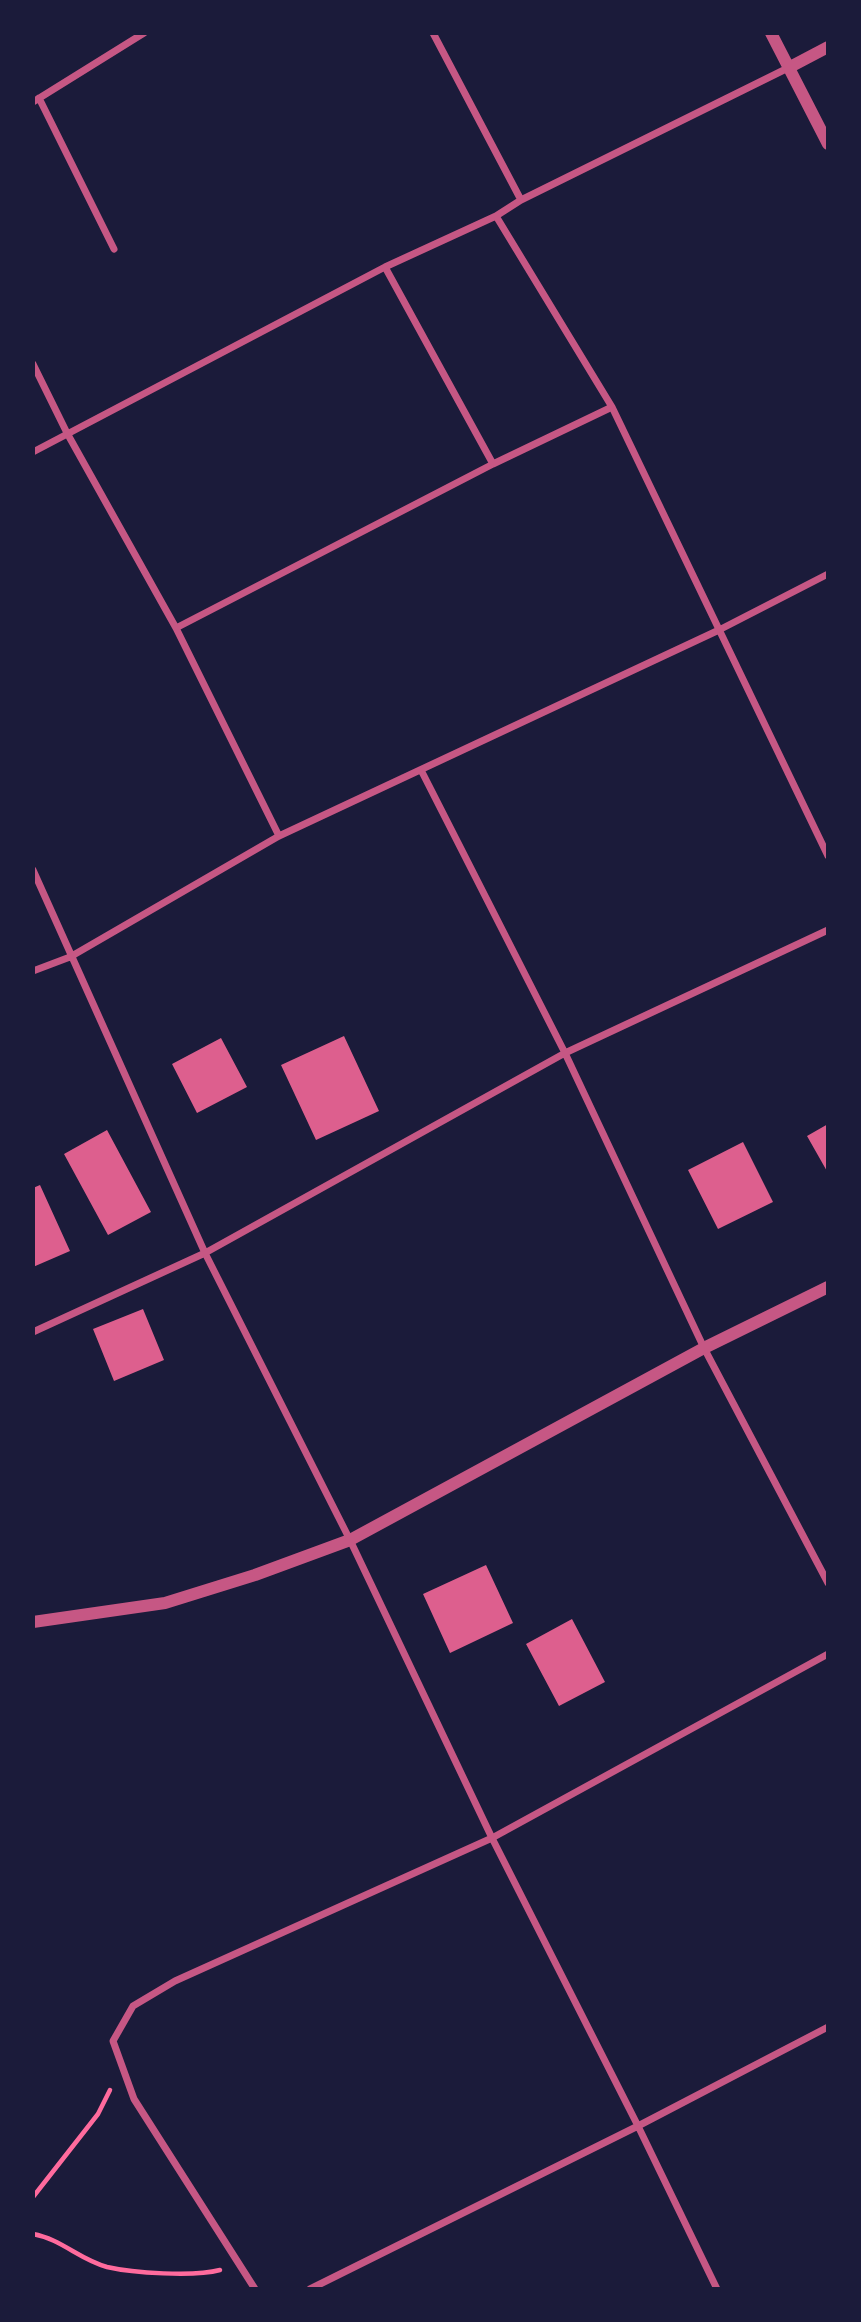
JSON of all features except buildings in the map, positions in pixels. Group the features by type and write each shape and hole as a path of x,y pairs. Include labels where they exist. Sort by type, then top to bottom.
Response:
{"street":[{"path":"114,249 36,100 144,33"},
{"path":"433,33 521,200"},
{"path":"771,33 828,144"},
{"path":"33,452 385,267 496,216 521,200 828,47"},
{"path":"496,216 612,407 828,856"},
{"path":"385,267 492,464"},
{"path":"33,364 67,433 176,628 279,836"},
{"path":"176,628 492,464 612,407"},
{"path":"33,971 70,957 279,836 719,630 828,574"},
{"path":"421,770 565,1053 704,1348 828,1583"},
{"path":"33,870 205,1253 351,1540 492,1838 717,2289"},
{"path":"33,1332 205,1253 565,1053 828,930"},
{"path":"33,1622 165,1603 255,1575 351,1540 704,1348 828,1287"},
{"path":"255,2289 134,2099 113,2041 133,2006 175,1981 492,1838 828,1654"},
{"path":"310,2289 638,2126 828,2027"}],"path":[{"path":"33,2197 98,2114 122,2067"},
{"path":"33,2234 51,2237 106,2266 202,2275 242,2265"}]}
